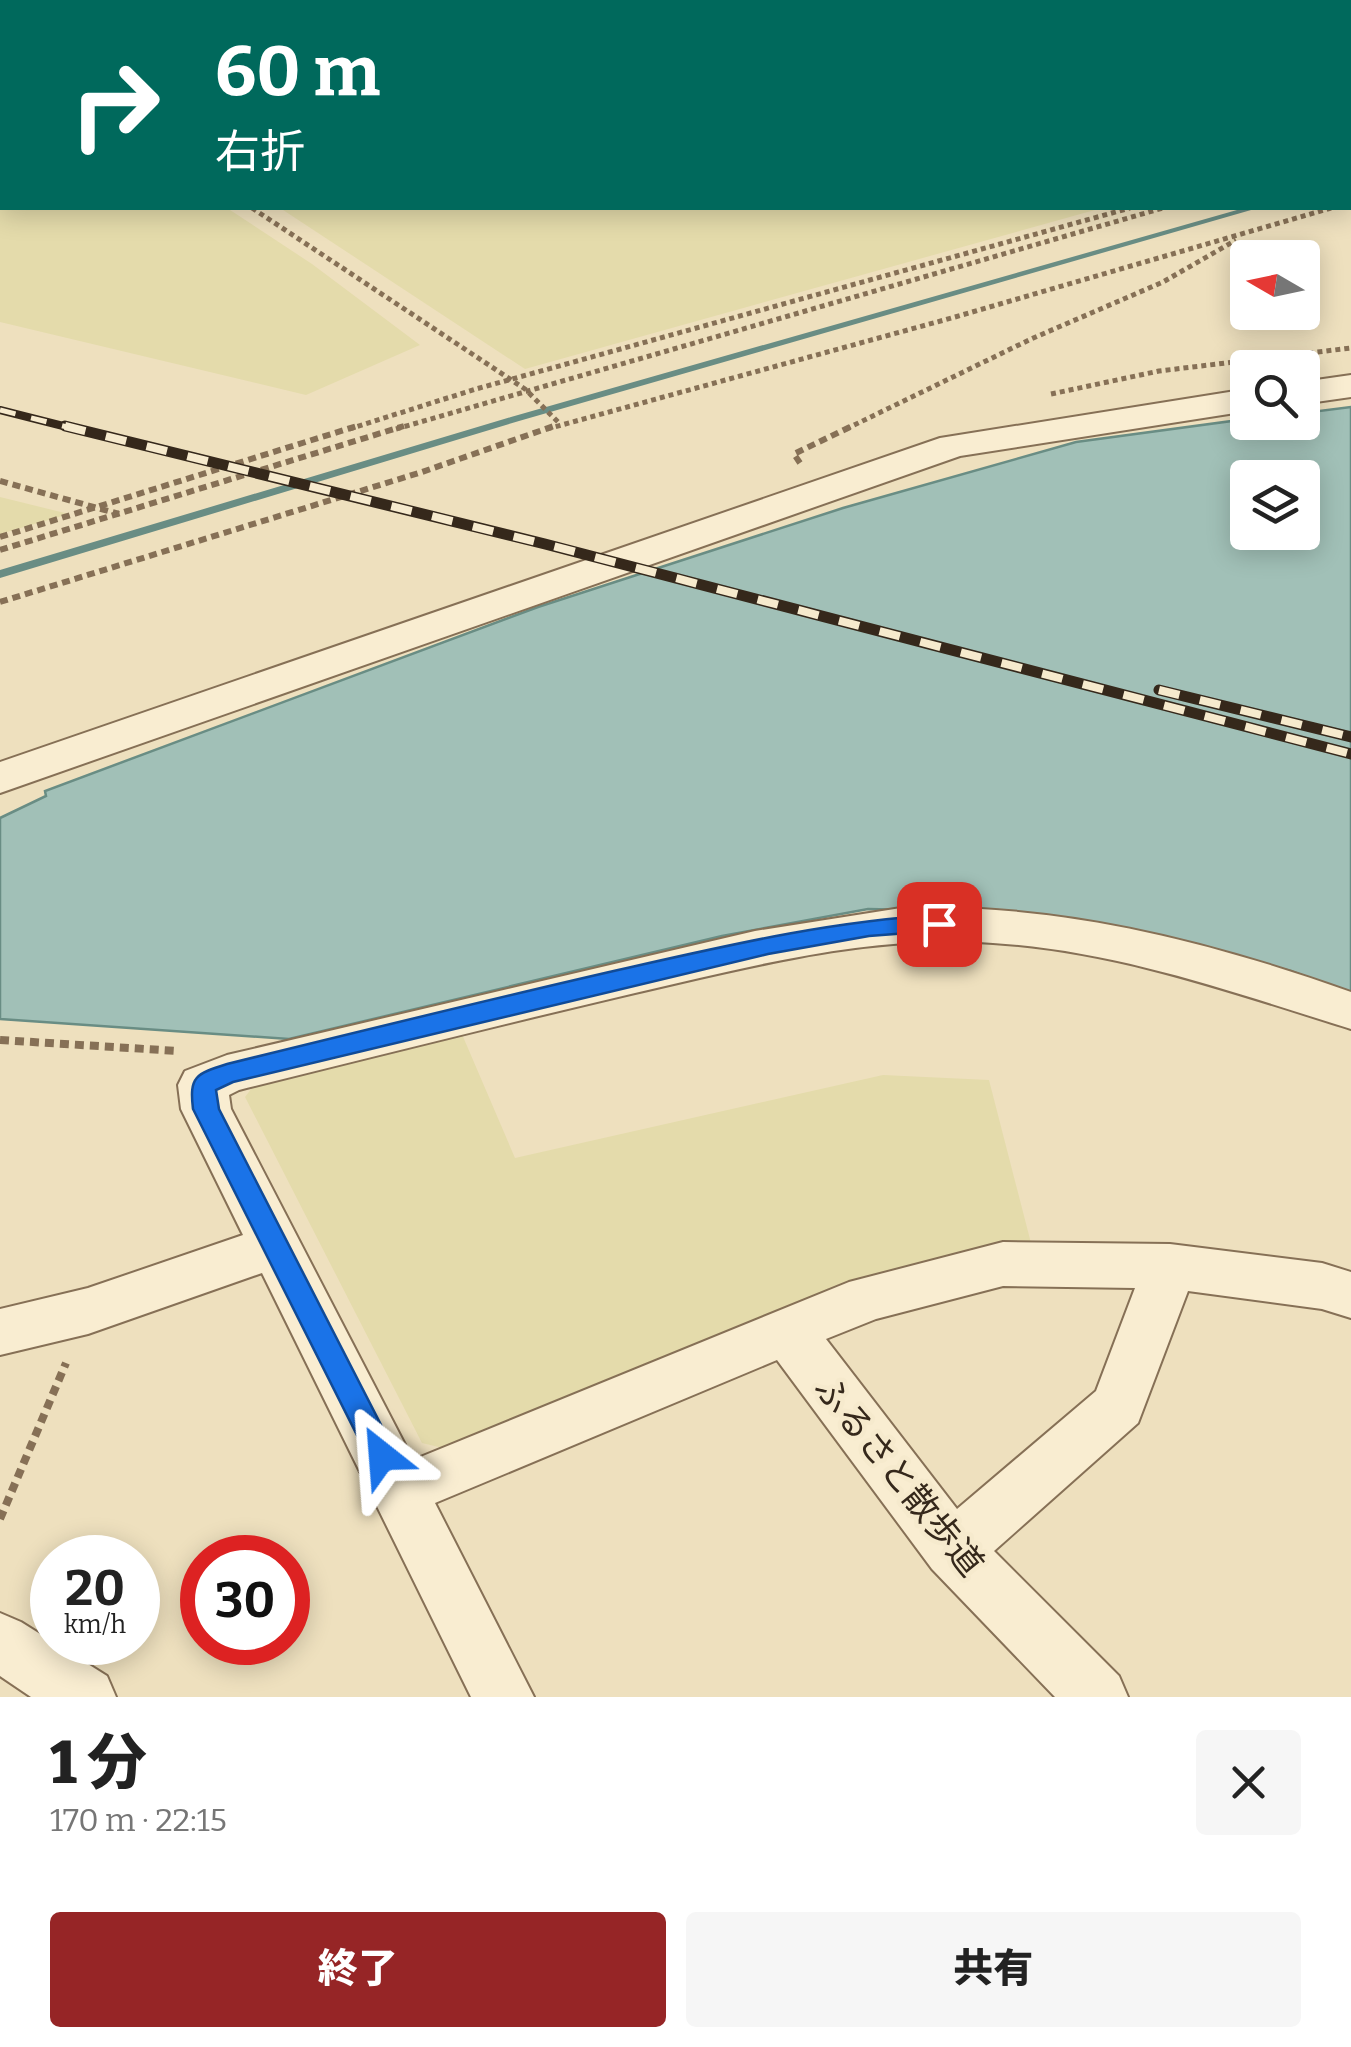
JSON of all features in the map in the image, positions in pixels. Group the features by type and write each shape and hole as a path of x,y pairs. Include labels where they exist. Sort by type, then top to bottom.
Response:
{"street":[{"path":"1320,390 1351,386"},
{"path":"0,778 953,446 1230,403"},
{"path":"503,1697 273,1246 206,1109 203,1085 227,1074 439,1021 768,945 869,928 939,924 1088,937 1212,965 1351,1011"},
{"path":"0,1332 88,1311 273,1246"},
{"path":"401,1491 868,1298 1003,1264 1170,1266 1322,1286 1351,1295"},
{"path":"953,1550 1118,1406 1170,1266"},
{"path":"787,1331 953,1550 1097,1697"},
{"path":"0,1642 85,1697"}],"path":[{"path":"255,210 525,389 560,424"},
{"path":"0,537 476,390 1123,210"},
{"path":"0,550 525,389 1156,210"},
{"path":"0,602 422,472 560,424 1324,210"},
{"path":"826,488 794,454 1031,339 1163,282 1246,234"},
{"path":"0,481 121,515"},
{"path":"0,1040 188,1051"},
{"path":"0,1519 88,1311"}],"shaded area":[{"path":"0,210 230,210 312,264 420,345 306,395 0,322"},
{"path":"283,210 1095,210 525,369"},
{"path":"0,497 69,514 0,534"},
{"path":"461,1032 515,1158 883,1075 989,1080 1032,1247 447,1449 422,1443 245,1097 258,1080"}],"water":[{"path":"1351,407 1351,994 1291,971 1074,919 1010,912 868,909 722,936 289,1039 0,1019 0,818 46,796 45,791 538,607 843,508 1076,442 1230,421 1230,440 1320,440 1320,411"}],"waterway":[{"path":"0,574 515,419 1246,210"}],"railway":[{"path":"0,410 75,429"},
{"path":"65,426 545,544 1351,754"},
{"path":"1159,690 1351,737"}],"route":[{"path":"382,1456 206,1109 203,1085 227,1074 458,1016 768,945 869,928 939,924"}]}
